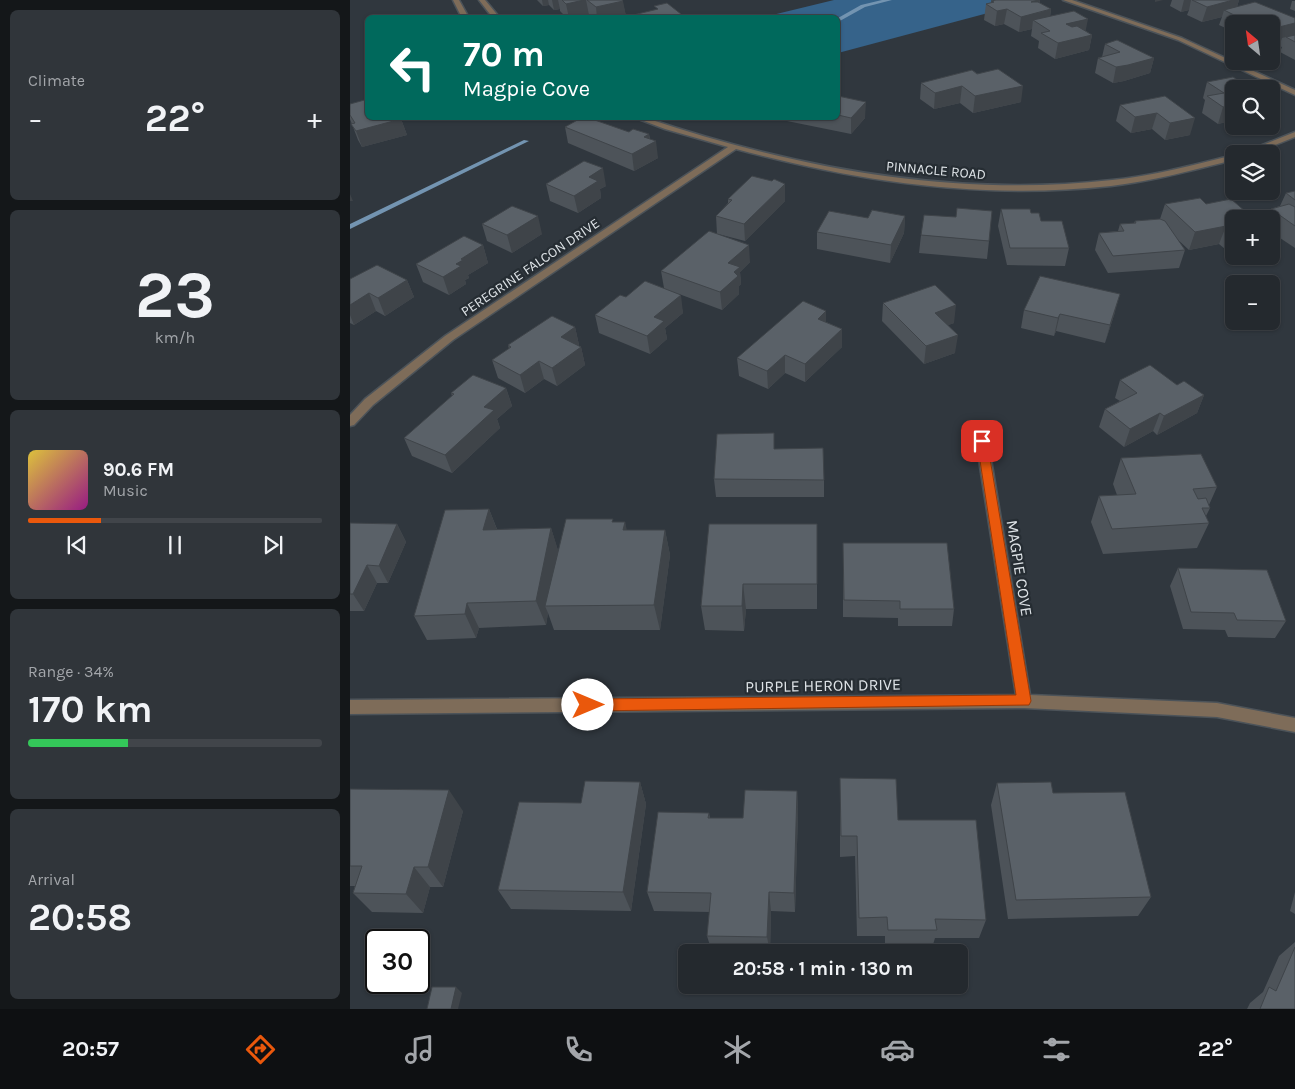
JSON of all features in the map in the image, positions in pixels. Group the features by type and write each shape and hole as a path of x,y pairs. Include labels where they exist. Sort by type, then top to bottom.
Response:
{"street":[{"path":"456,0 464,15"},
{"path":"482,0 495,15"},
{"path":"1066,0 1180,39 1295,93"},
{"name":"PINNACLE ROAD","path":"647,120 823,170 895,182 992,189 1075,188 1145,179 1225,159"},
{"path":"1267,145 1295,134"},
{"name":"PEREGRINE FALCON DRIVE","path":"350,422 369,402 449,338 734,146"},
{"name":"MAGPIE COVE","path":"982,441 1024,701"},
{"name":"PURPLE HERON DRIVE","path":"350,707 1024,701 1217,710 1295,725"}],"shaded area":[{"path":"834,0 1037,0 840,52 840,15 772,15"}],"building":[{"path":"562,0 584,0 566,4"},
{"path":"587,0 622,0 623,1 596,7"},
{"path":"996,0 1038,0 1031,2 1038,2 1051,9 1021,17 1007,9 997,11 986,4"},
{"path":"1192,0 1233,0 1207,7"},
{"path":"1255,2 1295,18 1295,23 1280,27 1280,15 1234,15 1224,10"},
{"path":"667,3 682,15 633,15 658,9 654,6"},
{"path":"1074,11 1088,19 1066,24 1072,27 1077,26 1092,35 1058,43 1041,33 1050,31 1033,20"},
{"path":"1295,35 1295,42 1286,37"},
{"path":"1117,40 1154,58 1116,67 1098,58 1120,52 1105,44"},
{"path":"998,69 1023,86 975,96 962,86 935,93 921,83 972,70 977,74"},
{"path":"1233,77 1238,80 1225,80 1225,107 1223,107 1207,96 1224,93 1207,82"},
{"path":"840,96 866,102 851,118 840,115"},
{"path":"1165,96 1195,118 1170,123 1157,113 1135,117 1120,105"},
{"path":"365,100 365,120 397,120 356,131 351,124 355,123 350,115 350,104"},
{"path":"577,120 595,120 629,132 633,129 649,134 644,137 656,141 632,154 565,127"},
{"path":"584,161 603,168 589,177 598,181 574,196 546,184"},
{"path":"752,176 772,181 774,179 785,184 744,224 716,216 732,200 728,199"},
{"path":"1295,191 1295,200 1286,193"},
{"path":"1200,198 1206,204 1232,200 1244,210 1225,210 1225,226 1195,232 1165,204"},
{"path":"1289,204 1295,207 1295,226 1280,215 1280,210 1271,209"},
{"path":"512,206 538,216 507,235 482,224"},
{"path":"957,208 992,211 989,241 921,235 924,215 956,217"},
{"path":"1001,209 1030,209 1031,213 1039,213 1041,221 1062,221 1069,248 1010,248"},
{"path":"872,210 905,216 891,245 817,232 829,211 868,218"},
{"path":"1160,219 1165,221 1185,250 1113,256 1099,233 1124,231 1120,224"},
{"path":"709,231 749,245 728,263 740,267 734,272 738,276 720,292 661,271"},
{"path":"464,236 483,245 461,259 463,260 456,264 461,266 443,277 416,264"},
{"path":"377,265 407,280 378,298 369,293 350,305 350,279"},
{"path":"1040,276 1120,294 1110,325 1060,314 1058,318 1024,310"},
{"path":"645,281 681,295 654,317 664,321 647,336 595,315 620,295 626,297"},
{"path":"935,285 956,305 935,313 958,335 926,346 883,303"},
{"path":"803,301 826,311 818,319 842,329 805,364 785,355 767,371 737,358"},
{"path":"552,316 575,327 561,337 581,347 552,368 539,361 520,375 492,360 511,347 508,345"},
{"path":"1150,365 1177,385 1184,381 1204,395 1164,416 1160,413 1130,429 1105,409 1137,393 1120,380"},
{"path":"473,375 506,388 484,407 494,410 445,455 404,438 454,394 451,393"},
{"path":"774,433 774,449 823,448 824,480 714,479 717,434"},
{"path":"1201,454 1217,487 1193,489 1198,499 1206,498 1210,508 1202,508 1209,523 1112,529 1099,496 1136,494 1121,458"},
{"path":"489,509 483,530 551,528 536,601 467,603 465,614 414,616 445,510"},
{"path":"566,519 613,519 612,522 625,522 623,530 665,530 654,605 545,606"},
{"path":"350,523 397,524 379,566 367,565 353,594 350,594"},
{"path":"709,524 817,524 817,584 743,584 742,606 701,606"},
{"path":"843,543 947,543 954,609 900,609 900,601 844,600"},
{"path":"1178,568 1267,570 1286,621 1237,620 1234,613 1191,612"},
{"path":"840,778 896,779 898,820 976,820 986,920 935,919 937,930 888,930 887,917 859,918 857,836 841,836"},
{"path":"585,781 640,782 623,892 498,890 519,802 581,803"},
{"path":"1051,782 1053,793 1125,792 1151,897 1016,900 997,783"},
{"path":"350,789 449,790 428,867 414,867 406,894 353,893 362,866 350,866"},
{"path":"745,790 797,791 794,893 769,892 767,937 707,936 711,893 647,892 658,812 709,813 708,818 743,818"},
{"path":"1295,947 1295,1009 1260,1009 1269,987 1276,991"},
{"path":"432,987 456,987 451,1009 427,1009"}],"waterway":[{"path":"840,19 863,6 889,0"},
{"path":"350,227 526,141"}],"route":[{"path":"588,705 1024,701 982,441"}]}
